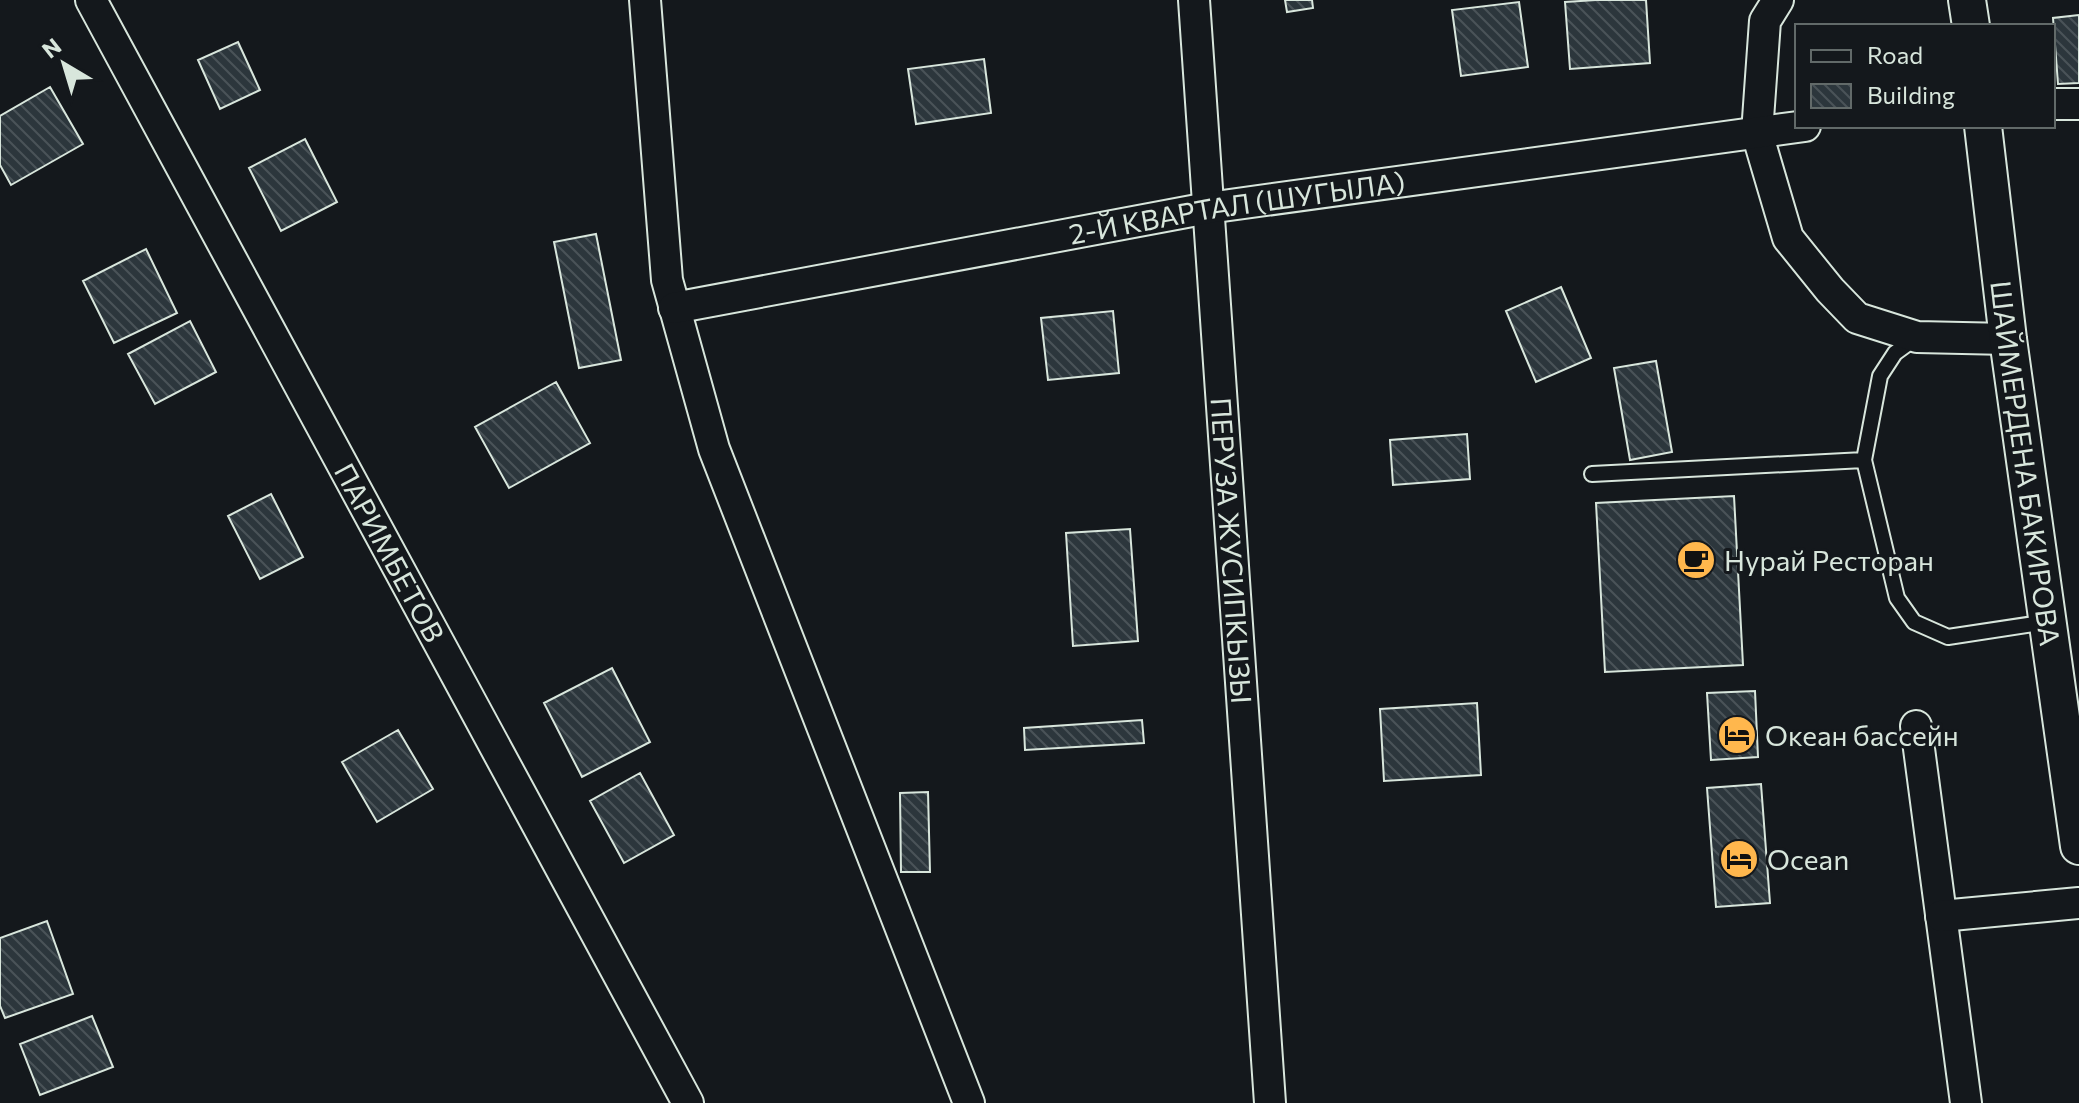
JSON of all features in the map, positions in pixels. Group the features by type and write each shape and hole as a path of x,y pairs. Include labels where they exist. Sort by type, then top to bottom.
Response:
{"street":[{"name":"ПАРИМБЕТОВ","path":"91,0 688,1103"},
{"path":"645,0 667,280 714,449 969,1103"},
{"name":"ПЕРУЗА ЖУСИПКЫЗЫ","path":"1194,0 1270,1103"},
{"path":"1778,0 1765,21 1757,133 1788,238 1857,318 1917,337 2008,339"},
{"path":"1967,0 1971,24"},
{"path":"2055,104 2079,104"},
{"name":"2-Й КВАРТАЛ (ШУГЫЛА)","path":"674,308 1208,208 1795,127"},
{"name":"ШАЙМЕРДЕНА БАКИРОВА","path":"1983,128 2008,339 2079,846"},
{"path":"1916,726 1966,1103"},
{"path":"1941,916 2079,903"}],"lane":[{"path":"1917,337 1895,353 1880,376 1864,460 1897,598 1914,622 1948,637 2049,622"},
{"path":"1592,474 1864,460"}],"building":[{"path":"1285,0 1312,0 1313,8 1287,12"},
{"path":"1646,0 1650,63 1570,69 1565,2"},
{"path":"1519,2 1528,67 1461,76 1452,10"},
{"path":"2079,15 2079,83 2058,84 2053,18"},
{"path":"238,42 260,90 220,109 198,60"},
{"path":"984,59 991,113 916,124 908,69"},
{"path":"50,87 83,144 11,185 0,165 0,116"},
{"path":"305,139 337,202 281,231 249,168"},
{"path":"596,234 621,360 579,368 554,242"},
{"path":"146,249 177,313 114,343 83,281"},
{"path":"1561,287 1591,358 1536,382 1506,311"},
{"path":"1113,311 1119,373 1048,380 1041,318"},
{"path":"190,321 216,372 155,404 128,354"},
{"path":"1656,361 1672,452 1630,460 1614,368"},
{"path":"556,382 590,443 509,488 475,427"},
{"path":"1467,434 1470,479 1393,485 1390,440"},
{"path":"271,494 303,557 260,579 228,516"},
{"path":"1734,496 1743,665 1605,672 1596,503"},
{"path":"1130,529 1138,641 1073,646 1066,533"},
{"path":"612,668 650,742 582,777 544,703"},
{"path":"1755,691 1758,757 1711,760 1707,693"},
{"path":"1477,703 1481,775 1384,781 1380,709"},
{"path":"1142,720 1144,743 1025,750 1024,728"},
{"path":"398,730 433,789 377,822 342,762"},
{"path":"640,773 674,835 624,863 590,801"},
{"path":"1761,784 1770,903 1716,907 1707,788"},
{"path":"928,792 930,872 901,872 900,793"},
{"path":"47,921 73,994 5,1018 0,1006 0,938"},
{"path":"92,1016 113,1067 40,1095 20,1044"}],"place":[{"name":"Нурай Ресторан","path":"1696,560"},
{"name":"Океан бассейн","path":"1737,735"},
{"name":"Ocean","path":"1739,859"}]}
